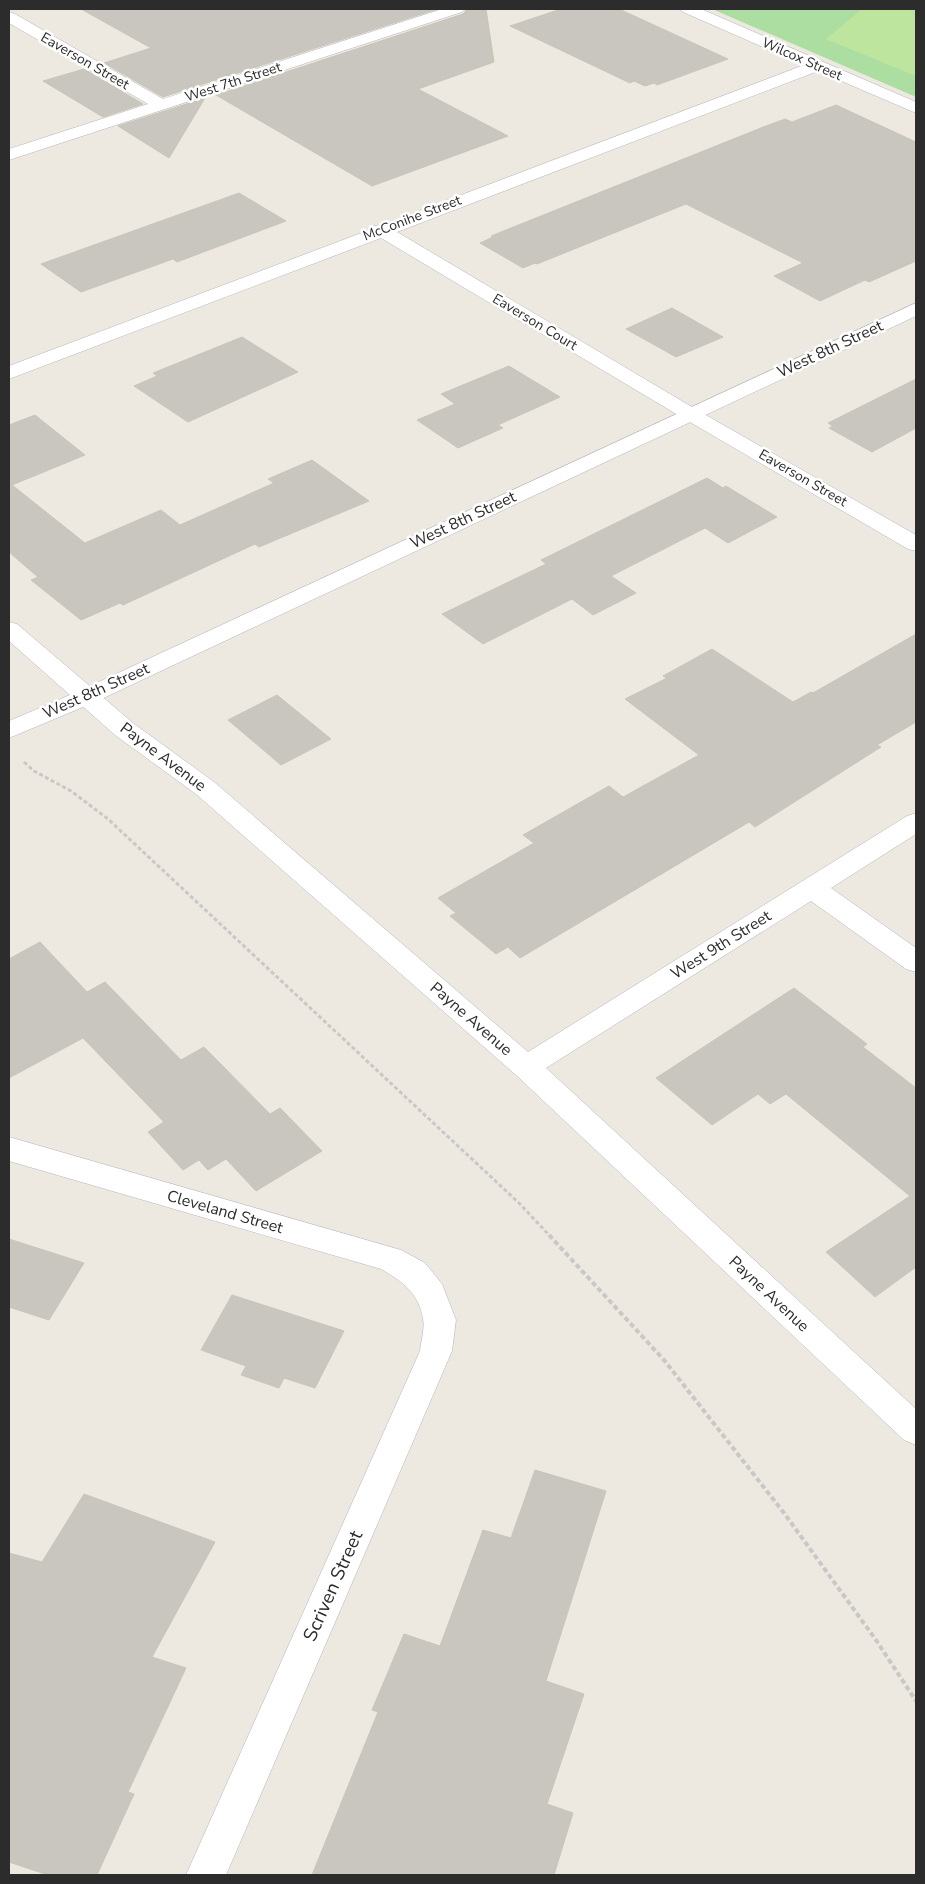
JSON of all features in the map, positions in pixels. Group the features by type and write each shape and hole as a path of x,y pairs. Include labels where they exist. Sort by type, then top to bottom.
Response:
{"street":[{"name":"West 7th Street","path":"9,155 457,9"},
{"name":"Wilcox Street","path":"688,9 916,108"},
{"name":"Eaverson Street","path":"9,17 161,105"},
{"name":"McConihe Street","path":"9,373 380,230 817,66"},
{"name":"Eaverson Court","path":"380,230 690,414"},
{"name":"West 8th Street","path":"9,730 86,697 916,308"},
{"name":"Eaverson Street","path":"690,414 916,544"},
{"name":"Payne Avenue","path":"9,629 124,729 205,788 526,1067 916,1430"},
{"name":"West 9th Street","path":"526,1067 916,822"},
{"path":"812,888 916,962"},
{"name":"Cleveland Street","path":"9,1148 390,1259 414,1272 431,1293"},
{"name":"Scriven Street","path":"206,1875 436,1351 440,1320 431,1293"}],"path":[{"path":"18,757 34,771 71,791 108,819 519,1203 664,1360 784,1513 876,1640 916,1701"}],"green space":[{"path":"712,9 916,9 916,97"},
{"path":"862,9 916,9 916,76 826,39"}],"building":[{"path":"81,9 437,9 163,97 104,63 151,48"},
{"path":"467,9 486,9 494,62 418,89 508,136 372,186 216,95 463,14"},
{"path":"561,9 619,9 728,59 657,85 654,83 645,86 634,81 630,83 510,26"},
{"path":"84,69 143,104 103,117 43,81"},
{"path":"205,98 169,158 118,126"},
{"path":"836,105 916,142 916,261 869,282 865,280 820,301 774,276 803,263 686,204 523,268 480,243 493,237 491,236 766,126 785,119 792,122"},
{"path":"239,193 286,221 177,262 173,259 81,292 41,264"},
{"path":"672,308 723,337 676,357 626,329"},
{"path":"242,337 298,372 188,422 134,386 157,376 153,373"},
{"path":"509,366 560,397 498,425 503,428 458,448 417,420 455,404 441,394"},
{"path":"916,379 916,428 872,452 829,428 833,426 828,423"},
{"path":"35,415 85,455 12,485 85,543 161,510 180,525 274,483 268,479 312,460 369,501 259,547 255,544 123,605 120,603 81,620 31,580 38,577 9,552 9,425"},
{"path":"707,478 723,488 726,486 777,517 728,543 705,528 611,576 636,593 593,615 572,599 483,644 442,614 546,564 541,560"},
{"path":"916,634 916,722 877,745 881,747 755,827 749,822 520,958 508,947 496,954 450,916 456,913 438,898 534,843 523,835 609,786 623,797 699,755 625,699 667,678 663,676 712,649 793,702 811,692 813,693"},
{"path":"277,695 331,739 281,765 228,720"},
{"path":"40,942 87,992 105,982 181,1060 204,1047 270,1114 280,1108 322,1151 256,1191 226,1159 208,1170 199,1160 183,1170 148,1132 164,1122 83,1038 9,1078 9,959"},
{"path":"794,988 867,1044 863,1047 916,1088 916,1267 875,1297 826,1252 910,1196 786,1094 770,1104 758,1094 712,1125 656,1078"},
{"path":"9,1239 84,1263 49,1320 9,1307"},
{"path":"232,1295 344,1331 315,1388 284,1378 279,1388 241,1375 246,1366 201,1350"},
{"path":"535,1470 606,1491 546,1681 584,1694 547,1804 573,1813 554,1875 312,1875 378,1712 372,1710 404,1634 440,1646 483,1530 511,1538"},
{"path":"84,1494 215,1542 152,1657 186,1668 128,1792 134,1794 97,1875 48,1875 9,1862 9,1553 42,1562"}]}
